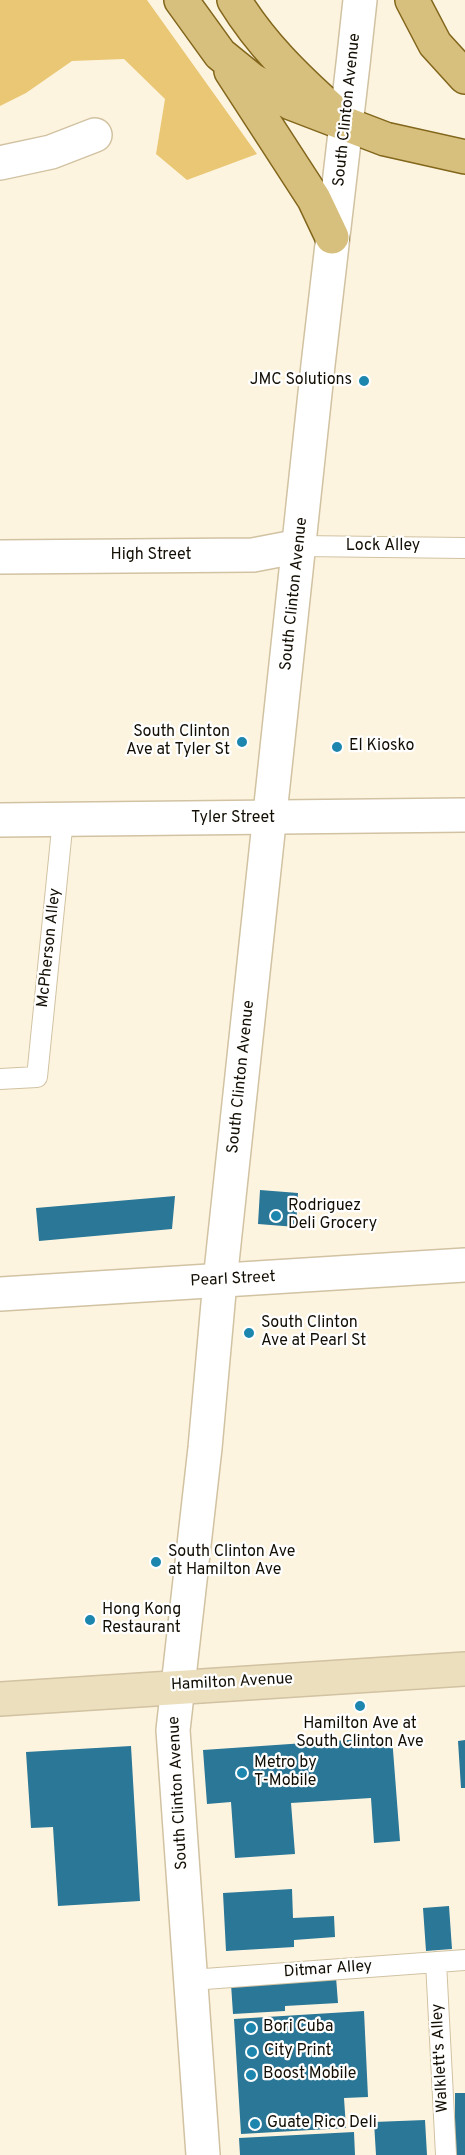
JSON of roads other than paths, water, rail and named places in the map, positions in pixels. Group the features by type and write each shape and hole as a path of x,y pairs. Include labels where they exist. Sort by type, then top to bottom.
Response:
{"main road":[{"path":"182,0 220,54 314,199 332,237"},
{"path":"234,0 248,22 290,72 348,124"},
{"path":"412,0 435,44 465,77"},
{"path":"220,54 252,80 291,103 385,139 465,157"},
{"name":"Hamilton Avenue","path":"0,1699 465,1669"}],"street":[{"name":"South Clinton Avenue","path":"203,2155 173,1734 332,237 348,124 360,0"},
{"path":"0,163 51,152 95,135"},
{"name":"High Street","path":"0,557 253,555 300,546"},
{"name":"Tyler Street","path":"0,820 270,819 465,815"},
{"name":"Pearl Street","path":"0,1294 465,1265"}],"lane":[{"name":"Lock Alley","path":"300,546 465,548"},
{"name":"McPherson Alley","path":"0,1079 37,1077 63,819"},
{"name":"Ditmar Alley","path":"191,1980 465,1960"},
{"name":"Walklett's Alley","path":"436,1962 446,2155"}],"place":[{"name":"JMC Solutions","path":"364,381"},
{"name":"South Clinton Ave at Tyler St","path":"242,742"},
{"name":"El Kiosko","path":"337,747"},
{"name":"Rodriguez Deli Grocery","path":"276,1216"},
{"name":"South Clinton Ave at Pearl St","path":"249,1333"},
{"name":"South Clinton Ave at Hamilton Ave","path":"156,1562"},
{"name":"Hong Kong Restaurant","path":"90,1620"},
{"name":"Hamilton Ave at South Clinton Ave","path":"360,1706"},
{"name":"Metro by T-Mobile","path":"242,1773"},
{"name":"Bori Cuba","path":"251,2028"},
{"name":"City Print","path":"252,2052"},
{"name":"Boost Mobile","path":"251,2075"},
{"name":"Guate Rico Deli","path":"255,2124"}]}
